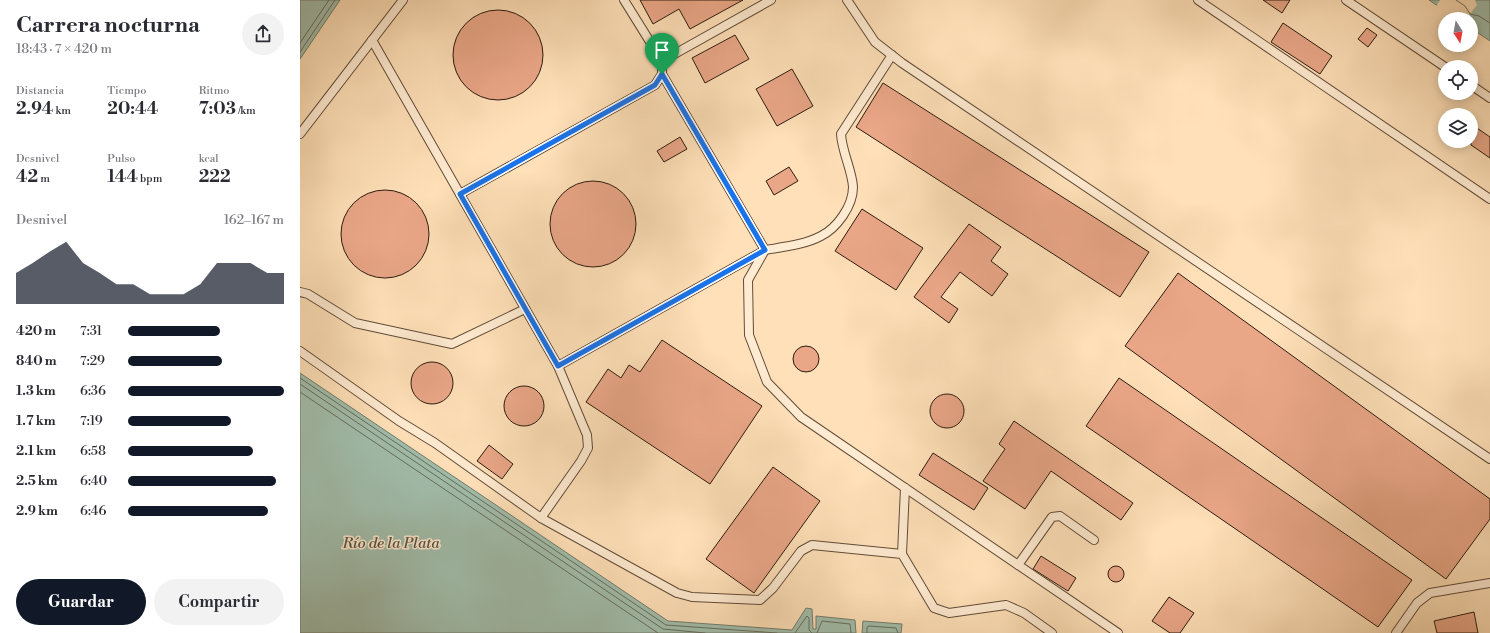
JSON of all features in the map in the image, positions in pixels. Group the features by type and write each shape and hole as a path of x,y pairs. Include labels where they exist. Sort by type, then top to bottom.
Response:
{"lane":[{"path":"300,134 403,0"},
{"path":"624,0 662,61 662,74 765,250"},
{"path":"662,61 771,0"},
{"path":"847,0 875,42 892,55 1490,459"},
{"path":"1198,0 1490,199"},
{"path":"1346,0 1438,62"},
{"path":"372,40 558,366 587,435 588,448 581,461 541,518"},
{"path":"558,366 765,250 796,245 821,236 843,217 851,202 853,186 841,143 841,134 892,55"},
{"path":"460,194 655,85 662,74"},
{"path":"1478,90 1490,98"},
{"path":"765,250 748,280 749,335 767,382 801,417 1118,633"},
{"path":"300,292 308,294 355,323 452,344 525,309"},
{"path":"300,351 399,422 435,443 541,518 677,593 692,597 760,600 774,588 801,551 812,545 902,554"},
{"path":"905,488 902,554 934,608 948,613 1006,605 1024,613 1052,633"},
{"path":"1018,565 1052,517 1060,516 1094,540"},
{"path":"1396,633 1417,603 1430,594 1490,583"}],"water":[{"path":"300,0 340,0 300,59"},
{"path":"1429,0 1490,0 1490,41 1478,33 1478,12 1447,12"},
{"name":"Río de la Plata","path":"300,373 668,621 792,630 806,608 812,609 813,629 816,629 816,616 855,620 856,633 300,633"},
{"path":"863,621 902,624 901,633 862,633"}],"pier":[{"path":"1440,0 1475,0 1477,5 1472,12 1444,12 1436,7"}],"building":[{"path":"640,0 743,0 690,29 679,9 653,24"},
{"path":"1263,0 1290,0 1282,13"},
{"path":"498,10 515,14 530,23 539,38 543,55 539,72 530,87 515,96 498,100 481,96 466,87 457,72 453,55 457,38 466,23 481,14"},
{"path":"1283,23 1332,56 1320,74 1271,42"},
{"path":"1367,28 1377,35 1368,47 1358,39"},
{"path":"735,35 749,59 705,83 692,58"},
{"path":"792,69 813,106 777,126 756,89"},
{"path":"883,83 1149,252 1120,297 856,127"},
{"path":"1478,129 1490,137 1490,158 1475,148 1478,148"},
{"path":"680,137 687,149 664,162 657,151"},
{"path":"789,167 798,181 774,195 766,181"},
{"path":"593,181 609,184 617,188 629,200 633,208 636,224 633,240 629,248 617,260 609,264 593,267 577,264 569,260 557,248 553,240 550,224 553,208 557,200 569,188 577,184"},
{"path":"376,190 394,190 410,197 422,209 429,225 429,243 422,259 410,271 394,278 376,278 360,271 348,259 341,243 341,225 348,209 360,197"},
{"path":"862,209 923,248 896,290 835,251"},
{"path":"969,224 1001,247 991,261 1008,274 992,296 960,272 941,297 958,309 949,323 914,297"},
{"path":"1178,273 1490,499 1490,519 1446,579 1125,346"},
{"path":"662,340 762,406 710,484 586,402 608,369 621,378 629,365 640,372"},
{"path":"806,346 815,350 819,359 815,368 806,372 797,368 793,359 797,350"},
{"path":"432,362 447,368 453,383 447,398 432,404 417,398 411,383 417,368"},
{"path":"1119,378 1412,580 1378,627 1086,426"},
{"path":"524,386 535,389 541,395 544,406 541,417 535,423 524,426 513,423 507,417 504,406 507,395 513,389"},
{"path":"947,394 959,399 964,411 959,423 947,428 935,423 930,411 935,399"},
{"path":"1014,421 1133,503 1121,520 1051,471 1025,509 983,481 1005,449 999,444"},
{"path":"489,445 513,464 502,479 477,461"},
{"path":"933,453 988,488 974,510 919,475"},
{"path":"773,467 820,501 754,593 706,559"},
{"path":"1041,556 1076,578 1068,591 1033,569"},
{"path":"1116,566 1122,568 1124,574 1122,580 1116,582 1110,580 1108,574 1110,568"},
{"path":"1169,597 1194,613 1180,633 1170,633 1152,621"},
{"path":"1474,612 1478,633 1437,633 1434,621"}],"route":[{"path":"662,74 765,250 558,366 460,194 655,85 662,74"}]}
